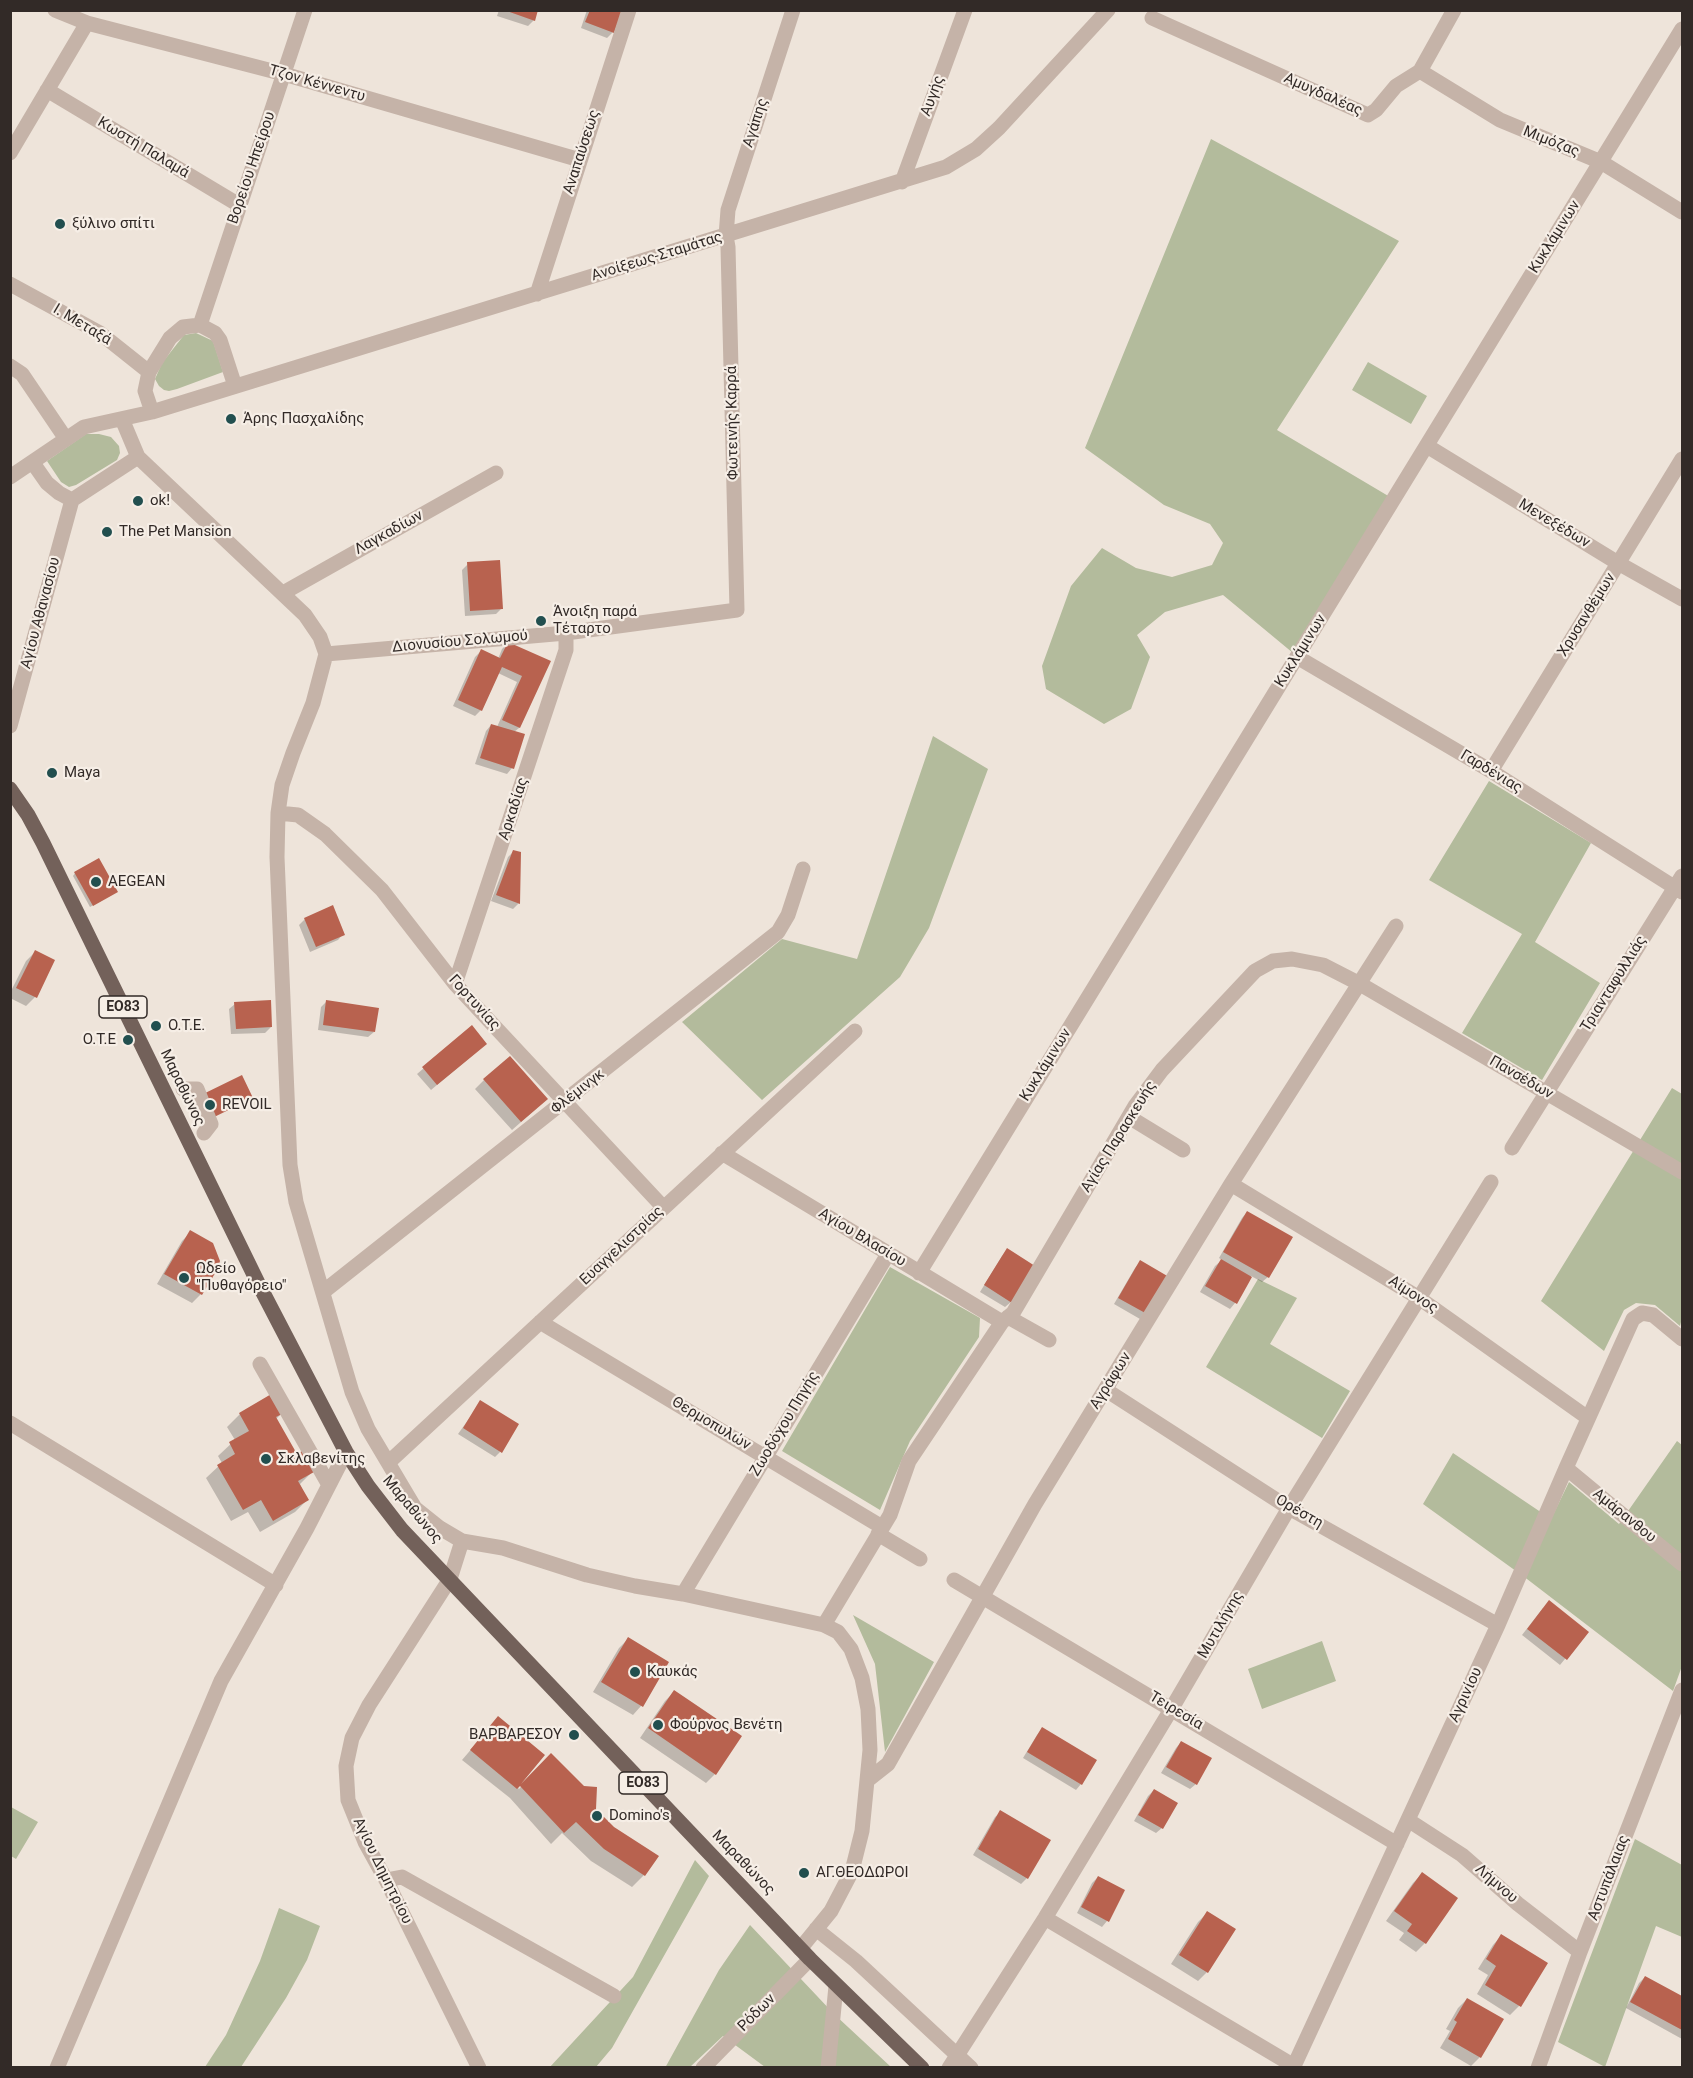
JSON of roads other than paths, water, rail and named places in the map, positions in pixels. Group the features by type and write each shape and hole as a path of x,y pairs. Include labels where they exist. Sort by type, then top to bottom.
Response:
{"main road":[{"name":"Μαραθώνος","path":"10,789 28,815 43,843 249,1265 346,1452 368,1486 402,1530 805,1954 922,2067"}],"street":[{"name":"Τζον Κέννεντυ","path":"55,10 87,23 284,74 579,160"},
{"name":"Βορείου Ηπείρου","path":"200,325 304,10"},
{"name":"Αναπαύσεως","path":"537,294 629,10"},
{"name":"Αγάπης","path":"726,236 728,210 793,10"},
{"name":"Αυγής","path":"902,182 965,10"},
{"path":"1081,37 1090,10"},
{"name":"Ανοίξεως-Σταμάτας","path":"10,477 84,427 152,412 946,167 976,149 999,128 1108,10"},
{"name":"Αμυγδαλέας","path":"1152,18 1368,115 1376,110 1396,86 1420,71 1454,10"},
{"path":"10,153 87,23"},
{"name":"Κυκλάμινων","path":"919,1273 1683,29"},
{"name":"Μιμόζας","path":"1420,71 1500,120 1601,162 1683,212"},
{"name":"Κωστή Παλαμά","path":"47,90 239,205"},
{"name":"Φωτεινής Καρρά","path":"726,236 737,610"},
{"name":"Ι. Μεταξά","path":"10,284 100,333 149,372"},
{"path":"152,412 145,391 149,372 176,331 191,325 208,328 220,340 235,386"},
{"path":"10,366 21,374 66,439"},
{"path":"122,419 138,457 305,615 320,637 326,654 313,703 282,785 278,813 277,857 290,1165 296,1202 352,1392 368,1429 415,1508 440,1528 462,1541 503,1548 587,1575 824,1625"},
{"name":"Μενεξέδων","path":"1427,446 1618,563 1683,599"},
{"path":"33,463 47,483 72,500 138,457"},
{"name":"Χρυσανθέμων","path":"1491,771 1683,459"},
{"name":"Λαγκαδίων","path":"283,592 496,473"},
{"name":"Αγίου Αθανασίου","path":"10,726 72,500"},
{"name":"Διονυσίου Σολωμού","path":"326,654 566,633 737,610"},
{"name":"Αρκαδίας","path":"455,984 566,650 566,633"},
{"name":"Γαρδένιας","path":"1297,657 1680,885"},
{"name":"Γορτυνίας","path":"278,813 298,815 325,834 382,890 455,984 663,1208"},
{"name":"Φλέμινγκ","path":"323,1292 565,1103 778,932 788,915 803,868"},
{"name":"Τριανταφυλλιάς","path":"1546,1092 1680,885"},
{"name":"Αγράφων","path":"868,1779 888,1764 1035,1504 1231,1184 1396,926"},
{"name":"Αγίας Παρασκευής","path":"824,1625 890,1515 909,1461 1005,1319 1013,1312 1129,1117 1162,1070 1255,971 1273,961 1292,959 1323,965 1360,984"},
{"name":"Πανσέδων","path":"1360,984 1683,1172"},
{"name":"Ευαγγελιστρίας","path":"389,1461 855,1031"},
{"path":"183,1089 197,1089 211,1124 204,1133"},
{"path":"1512,1148 1546,1092"},
{"path":"1129,1117 1183,1150"},
{"name":"Αγίου Βλασίου","path":"722,1154 919,1273 1049,1340"},
{"name":"Μυτιλήνης","path":"953,2061 1045,1918 1289,1508 1491,1182"},
{"name":"Αίμονος","path":"1231,1184 1419,1298 1588,1418"},
{"name":"Ζωοδόχου Πηγής","path":"682,1594 888,1254"},
{"name":"Αγρινίου","path":"1294,2067 1498,1625 1633,1319 1642,1313 1653,1315 1683,1339"},
{"name":"Θερμοπυλών","path":"540,1322 765,1457 880,1531"},
{"path":"260,1364 329,1485"},
{"name":"Ορέστη","path":"1106,1390 1289,1508 1498,1625"},
{"path":"10,1423 276,1584"},
{"path":"57,2067 221,1681 276,1584 346,1452"},
{"name":"Αμάρανθου","path":"1566,1468 1683,1564"},
{"path":"880,1531 920,1559"},
{"name":"Αγίου Δημητρίου","path":"462,1541 450,1580 369,1705 352,1738 346,1766 348,1800 364,1842 386,1880 479,2067"},
{"name":"Τειρεσία","path":"954,1580 1397,1844"},
{"name":"Ρόδων","path":"703,2067 805,1954 816,1929 831,1911 852,1871 862,1831 868,1779 870,1750 868,1709 862,1678 851,1649 838,1632 824,1625"},
{"name":"Αστυπάλαιας","path":"1538,2067 1580,1952 1683,1690"},
{"name":"Λήμνου","path":"1408,1820 1462,1855 1526,1911 1580,1952"},
{"path":"386,1880 402,1877 614,1996"},
{"path":"1045,1918 1294,2067"},
{"path":"816,1929 856,1960 953,2061 971,2067"},
{"path":"828,2067 836,1986"}],"place":[{"name":"ξύλινο σπίτι","path":"60,224"},
{"name":"Άρης Πασχαλίδης","path":"231,419"},
{"name":"ok!","path":"138,501"},
{"name":"The Pet Mansion","path":"107,532"},
{"name":"Άνοιξη παρά Τέταρτο","path":"541,621"},
{"name":"Maya","path":"52,773"},
{"name":"AEGEAN","path":"96,882"},
{"name":"Ο.Τ.Ε.","path":"156,1026"},
{"name":"Ο.Τ.Ε","path":"128,1040"},
{"name":"REVOIL","path":"210,1105"},
{"name":"Ωδείο \"Πυθαγόρειο\"","path":"184,1278"},
{"name":"Σκλαβενίτης","path":"266,1459"},
{"name":"Καυκάς","path":"635,1672"},
{"name":"Φούρνος Βενέτη","path":"658,1725"},
{"name":"ΒΑΡΒΑΡΕΣΟΥ","path":"574,1735"},
{"name":"Domino's","path":"597,1816"},
{"name":"ΑΓ.ΘΕΟΔΩΡΟΙ","path":"804,1873"}]}
